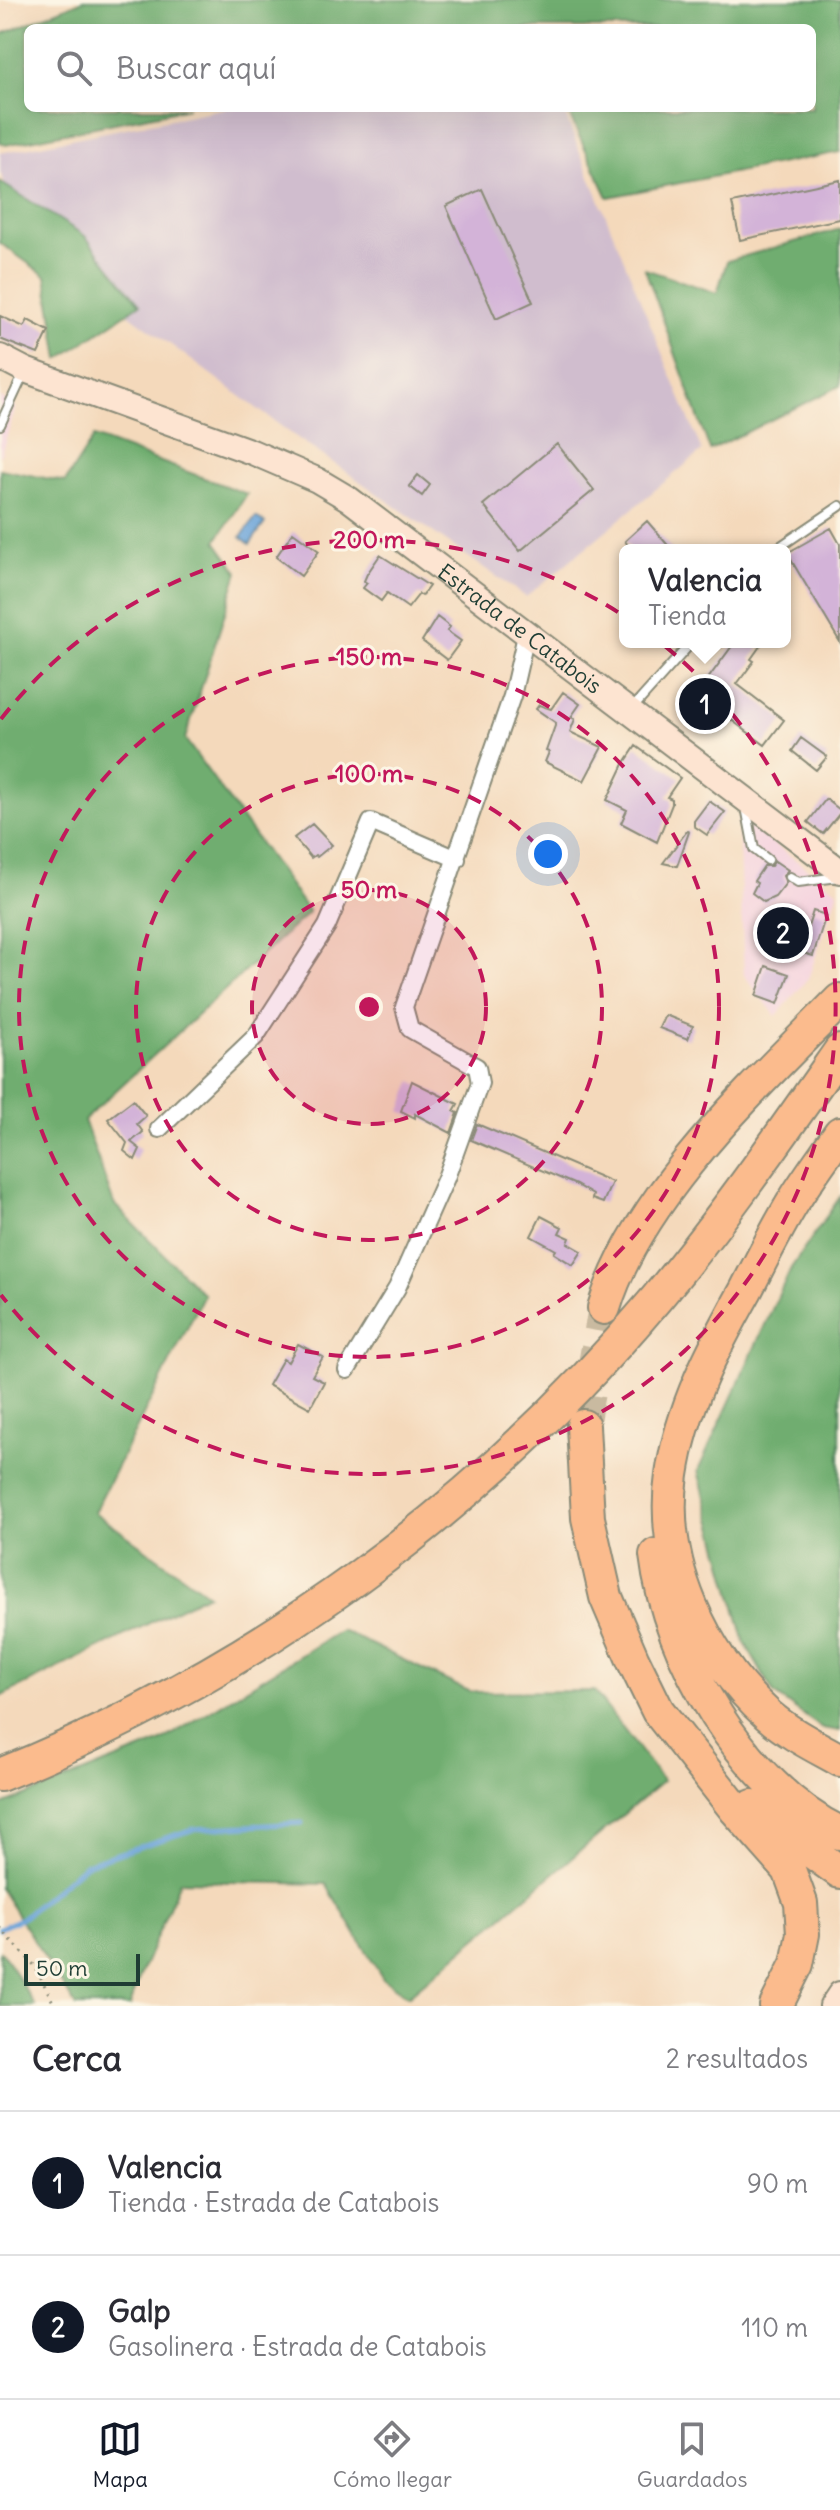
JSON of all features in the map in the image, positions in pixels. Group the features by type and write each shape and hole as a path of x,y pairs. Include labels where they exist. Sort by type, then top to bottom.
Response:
{"highway":[{"path":"604,1308 611,1284 652,1210 690,1159 840,1000"},
{"path":"0,1775 69,1746 161,1701 256,1647 387,1556 477,1484 567,1398 657,1298 738,1193 840,1051"},
{"path":"840,1133 711,1333 688,1378 669,1425 652,1513 666,1604 682,1649 701,1688 751,1761 783,1793 840,1833"},
{"path":"795,1200 695,1387 681,1432 672,1477 670,1518 676,1558 690,1602 729,1672 770,1717 793,1734 840,1760"},
{"path":"583,1426 588,1518 606,1597 658,1711 789,1870 801,1903 803,1934 797,1964 776,2006"},
{"path":"680,1740 784,1832 840,1872"}],"main road":[{"name":"Estrada de Catabois","path":"0,357 25,370 252,452 317,480 375,516 837,867"},
{"path":"832,2006 840,1994"}],"street":[{"path":"347,1370 397,1288 446,1178 480,1083 477,1067 410,1029 404,1007 512,696 527,631"},
{"path":"159,1129 256,1036 327,926 371,822 457,859"}],"lane":[{"path":"0,425 25,370"},
{"path":"784,544 840,506"},
{"path":"631,711 687,648"},
{"path":"744,799 754,849 768,860"},
{"path":"790,877 798,882 837,867"}],"path":[{"path":"0,1928 35,1966 55,2006"}],"shaded area":[{"path":"207,112 564,112 702,451 526,597 289,432 25,237 0,172 0,153"},
{"path":"0,397 16,407 0,457"},
{"path":"738,818 838,891 808,979 776,1016 744,975"}],"green space":[{"path":"83,0 840,0 840,152 608,197 568,112 816,112 816,24 26,24"},
{"path":"24,25 24,112 168,112 6,145 0,142 0,35"},
{"path":"0,182 85,236 140,304 59,359 46,276 0,243"},
{"path":"840,229 840,386 710,450 645,269 717,293 727,261"},
{"path":"94,437 247,494 216,541 238,572 185,739 309,912 84,1120 114,1204 204,1295 94,1512 208,1594 0,1697 0,469 65,482"},
{"path":"840,1197 840,1731 822,1728 774,1694 745,1643 698,1471 791,1268"},
{"path":"341,1630 470,1692 594,1691 663,1781 408,1996 383,1979 326,1884 180,1881 133,1993 131,2006 76,2006 0,1888 0,1806 160,1742"},
{"path":"0,1951 3,1953 35,2006 0,2006"}],"water":[{"path":"256,517 265,523 250,544 241,537"}],"building":[{"path":"840,180 840,219 740,240 732,203"},
{"path":"482,189 533,302 496,319 446,206"},
{"path":"0,316 24,327 28,320 49,331 38,354 0,339"},
{"path":"557,444 594,490 520,551 483,505"},
{"path":"418,475 430,485 422,496 409,486"},
{"path":"647,521 667,544 627,544 625,541"},
{"path":"831,528 840,544 840,642 791,560 791,551"},
{"path":"293,532 319,551 301,576 276,557"},
{"path":"380,555 429,586 408,608 387,593 381,601 363,588 367,583 364,581 367,574"},
{"path":"437,617 450,627 447,631 461,641 447,660 422,641"},
{"path":"731,648 759,648 751,659 754,661 737,684 784,720 765,745 718,710 709,722 688,706"},
{"path":"563,692 580,704 571,717 575,719 570,732 602,747 584,781 545,762 556,723 536,709 539,705 551,709"},
{"path":"801,738 827,757 816,770 792,751"},
{"path":"636,746 680,778 667,797 672,799 672,804 657,842 621,823 627,810 607,800"},
{"path":"826,799 840,813 823,834 808,822"},
{"path":"709,801 725,812 707,835 694,826 694,821"},
{"path":"312,824 332,845 311,858 294,838"},
{"path":"687,831 677,866 663,863"},
{"path":"775,861 788,870 783,876 786,883 775,897 764,902 752,893 757,883 754,881 764,866 771,866"},
{"path":"813,911 826,915 813,956 800,952"},
{"path":"766,966 789,974 778,1004 756,996"},
{"path":"665,1015 693,1026 688,1039 659,1028"},
{"path":"412,1081 458,1104 451,1133 415,1114 415,1118 401,1111"},
{"path":"133,1100 146,1116 137,1124 143,1132 131,1142 140,1149 135,1160 124,1151 127,1143 108,1119"},
{"path":"477,1124 612,1182 603,1203 592,1199 593,1195 576,1185 471,1140"},
{"path":"541,1216 562,1227 559,1233 570,1238 568,1243 582,1251 573,1265 554,1253 556,1250 531,1236"},
{"path":"298,1344 323,1357 312,1376 324,1382 310,1408 268,1385 283,1359 288,1362"}],"waterway":[{"path":"0,1928 22,1918 86,1864 194,1829 302,1823"}],"tunnel":[{"path":"583,1426 604,1308"}],"place":[{"name":"Valencia","path":"705,704"},
{"name":"Galp","path":"783,933"}]}
